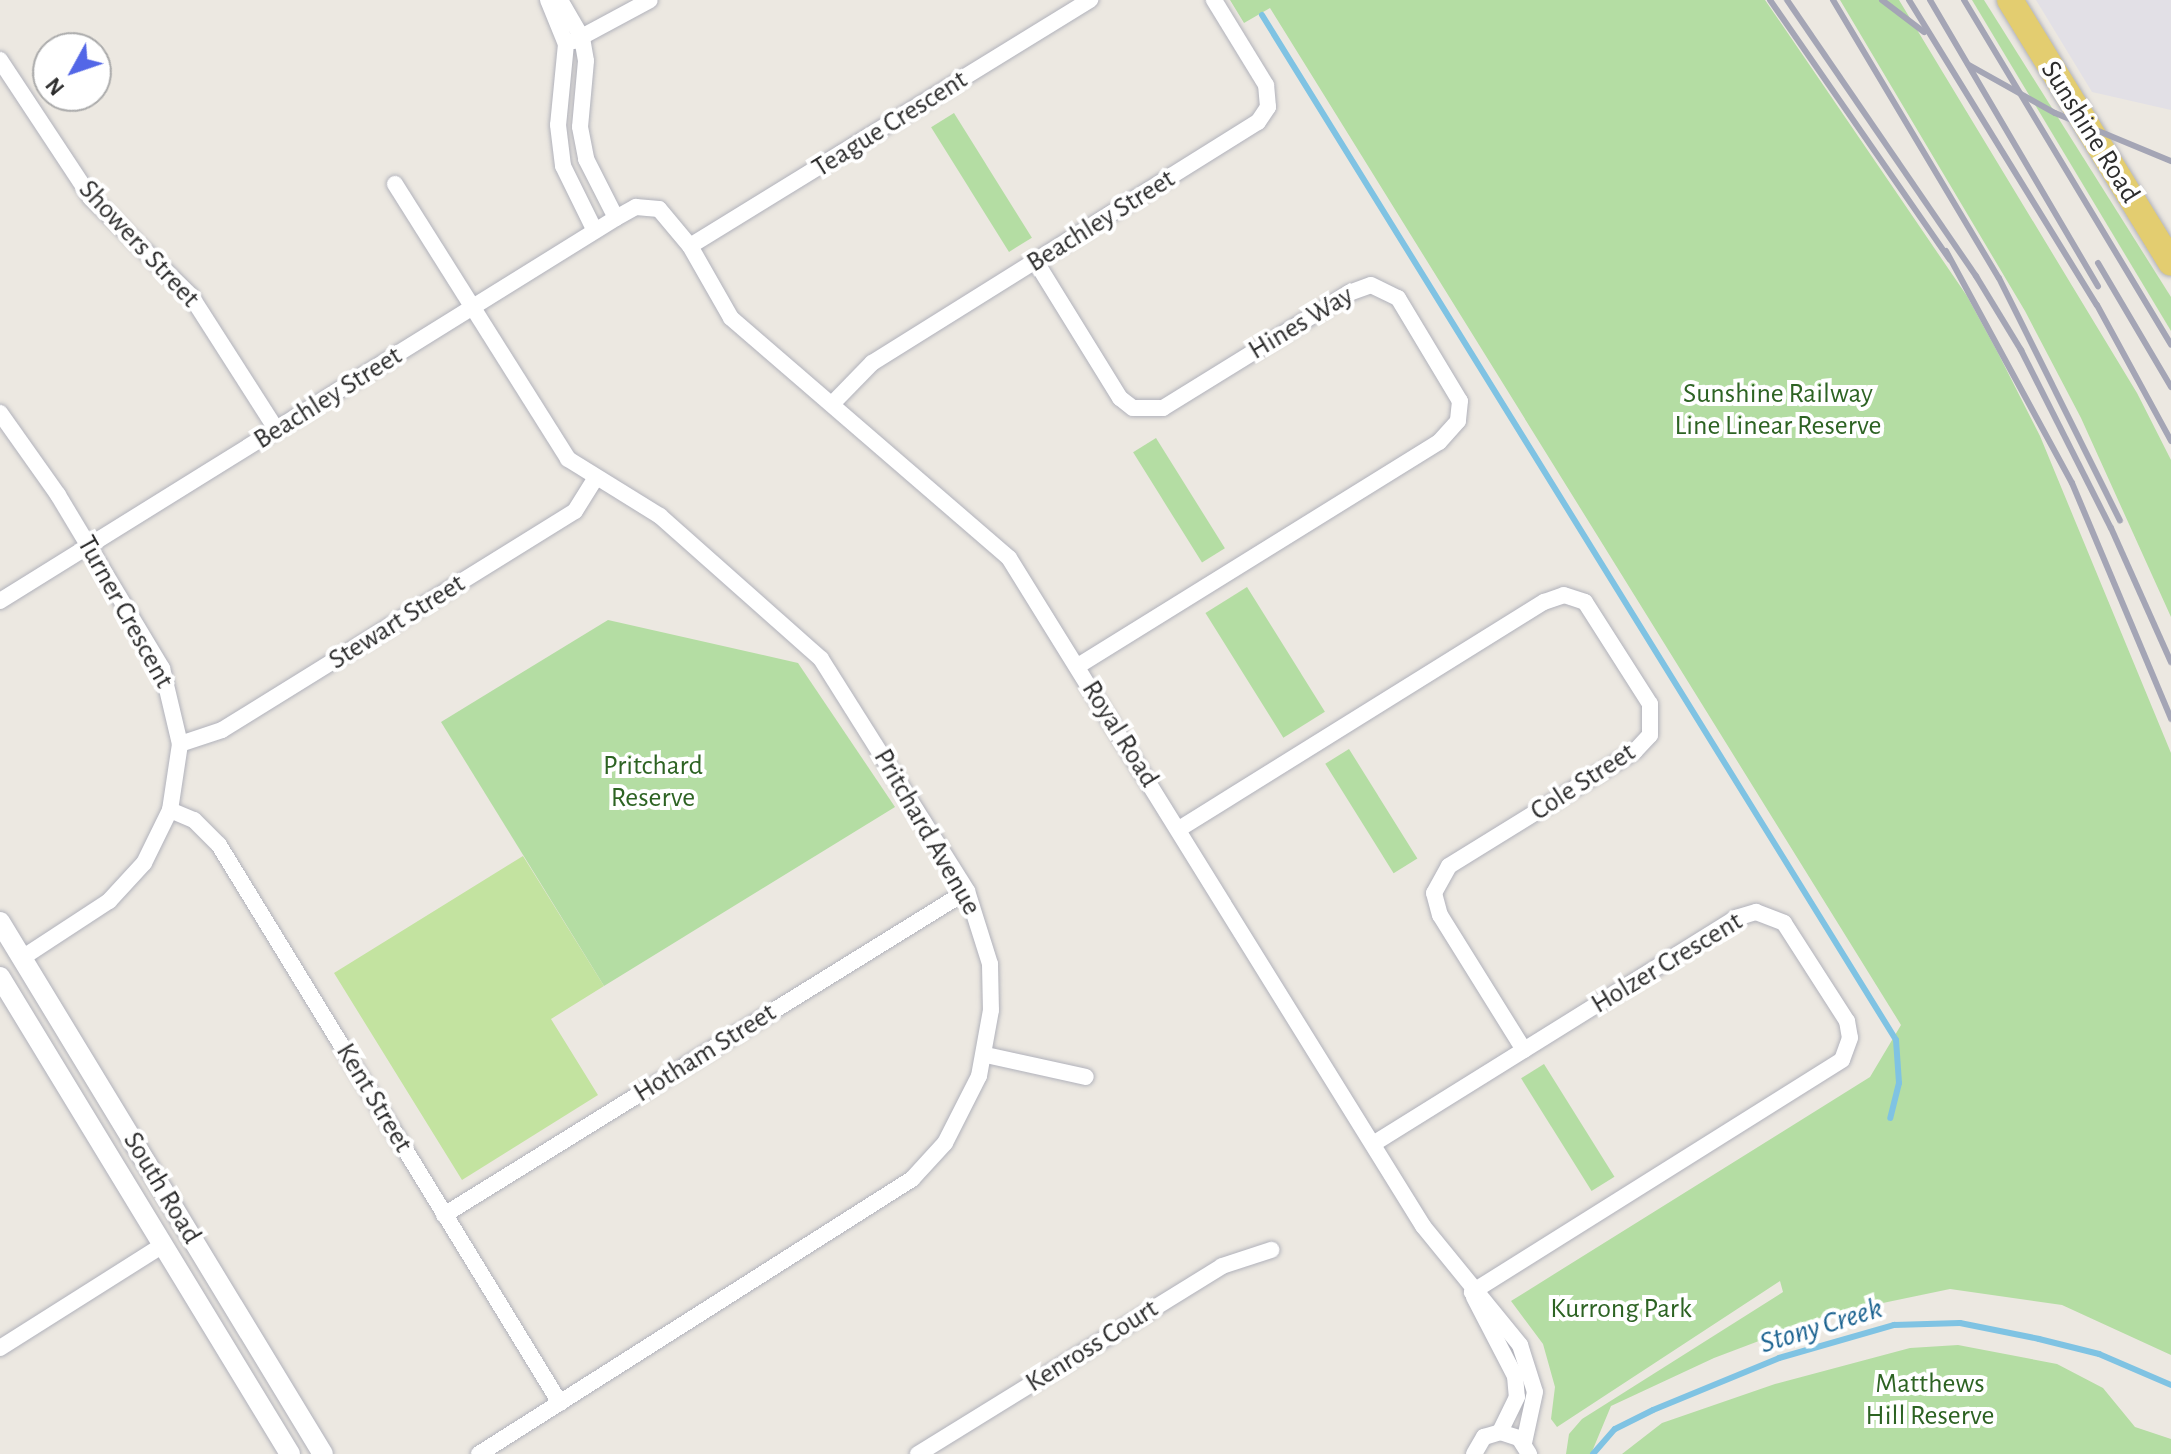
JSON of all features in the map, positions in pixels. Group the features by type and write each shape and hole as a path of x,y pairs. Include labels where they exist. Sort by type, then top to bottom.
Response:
{"main road":[{"name":"Sunshine Road","path":"2010,0 2171,263"}],"street":[{"path":"548,0 586,61 580,127 586,159 616,218"},
{"path":"560,0 574,41 558,125 563,166 595,231"},
{"path":"574,41 650,0"},
{"name":"Teague Crescent","path":"690,246 1090,0"},
{"name":"Beachley Street","path":"833,403 872,363 1264,115 1266,85 1214,0"},
{"name":"Showers Street","path":"0,60 91,198 191,296 276,429"},
{"path":"558,125 580,127"},
{"name":"Pritchard Avenue","path":"395,184 555,444 595,479 632,494 660,516 821,659 967,891 990,964 986,1055 966,1111 912,1179 479,1454"},
{"name":"Beachley Street","path":"0,601 616,218 636,207 659,209"},
{"name":"Royal Road","path":"659,209 690,246 731,318 996,544 1078,666 1373,1144 1472,1292 1515,1376 1517,1397 1500,1432"},
{"name":"Hines Way","path":"1036,262 1120,398 1133,408 1163,408 1349,293 1371,285 1398,298 1460,401 1458,421 1439,442 1078,666"},
{"name":"Turner Crescent","path":"0,413 89,546 162,668 180,744 170,810 144,863 109,901 22,958"},
{"name":"Stewart Street","path":"180,744 222,730 575,511 595,479"},
{"name":"Cole Street","path":"1179,829 1544,602 1564,595 1585,602 1650,704 1650,735 1635,751 1449,866 1434,893 1440,915 1524,1050"},
{"name":"Kent Street","path":"170,810 194,820 219,845 560,1403"},
{"name":"Hotham Street","path":"444,1215 967,891"},
{"name":"Holzer Crescent","path":"1373,1144 1736,918 1756,912 1784,923 1847,1021 1850,1038 1846,1054 1831,1070 1472,1292"},
{"name":"South Road","path":"0,922 323,1454"},
{"path":"3,988 22,958"},
{"name":"South Road","path":"3,988 290,1454"},
{"path":"986,1055 1086,1077"},
{"path":"0,1348 163,1245"},
{"name":"Kenross Court","path":"918,1454 1222,1266 1271,1250"},
{"name":"Royal Road","path":"1472,1292 1520,1345 1532,1370 1534,1403 1528,1451"},
{"path":"1471,1453 1484,1437 1500,1432 1528,1451"}],"shaded area":[{"path":"2036,0 2171,0 2171,110 2092,92"}],"green space":[{"name":"Sunshine Railway Line Linear Reserve","path":"1230,0 1765,0 1967,296 1998,353 2040,436 2171,753 2171,1355 2062,1305 1950,1289 1830,1314 1714,1358 1611,1406 1591,1454 1566,1454 1569,1434 1582,1419 1783,1292 1780,1281 1557,1427 1551,1419 1555,1387 1543,1344 1511,1301 1870,1077 1901,1025 1270,8 1244,23"},
{"path":"1840,0 1899,0 2137,393 2171,460 2171,617 2081,418 2025,311"},
{"path":"1972,0 1984,0 2171,297 2171,331"},
{"path":"954,113 1032,238 1009,252 931,127"},
{"path":"1156,438 1225,548 1202,563 1133,452"},
{"path":"1247,587 1325,712 1283,738 1205,613"},
{"name":"Pritchard Reserve","path":"608,620 798,663 895,807 604,986 441,722"},
{"path":"1349,749 1417,858 1394,873 1325,764"},
{"path":"523,856 604,986 551,1019 598,1095 462,1180 334,973"},
{"path":"1544,1064 1614,1177 1592,1191 1521,1078"},
{"name":"Matthews Hill Reserve","path":"1958,1345 2057,1364 2103,1388 2135,1427 2171,1439 2171,1454 1622,1454 1662,1423 1775,1384 1910,1348"}],"waterway":[{"path":"1262,15 1896,1040 1899,1083 1890,1118"},
{"name":"Stony Creek","path":"1593,1454 1615,1429 1653,1410 1779,1358 1894,1325 1960,1323 2039,1339 2099,1354 2171,1385"}],"railway":[{"path":"1770,0 1950,260"},
{"path":"1787,0 1976,276 2021,350 2111,528 2171,662"},
{"path":"1833,0 1999,278 2120,521"},
{"path":"1882,0 1924,32"},
{"path":"1909,0 2097,305 2171,441"},
{"path":"1930,0 2098,286"},
{"path":"1964,0 2171,345"},
{"path":"1969,65 2055,113 2171,161"},
{"path":"1946,251 2072,483 2171,719"},
{"path":"2098,263 2171,387"}],"park label":[{"name":"Kurrong Park","path":"1621,1309"}]}
